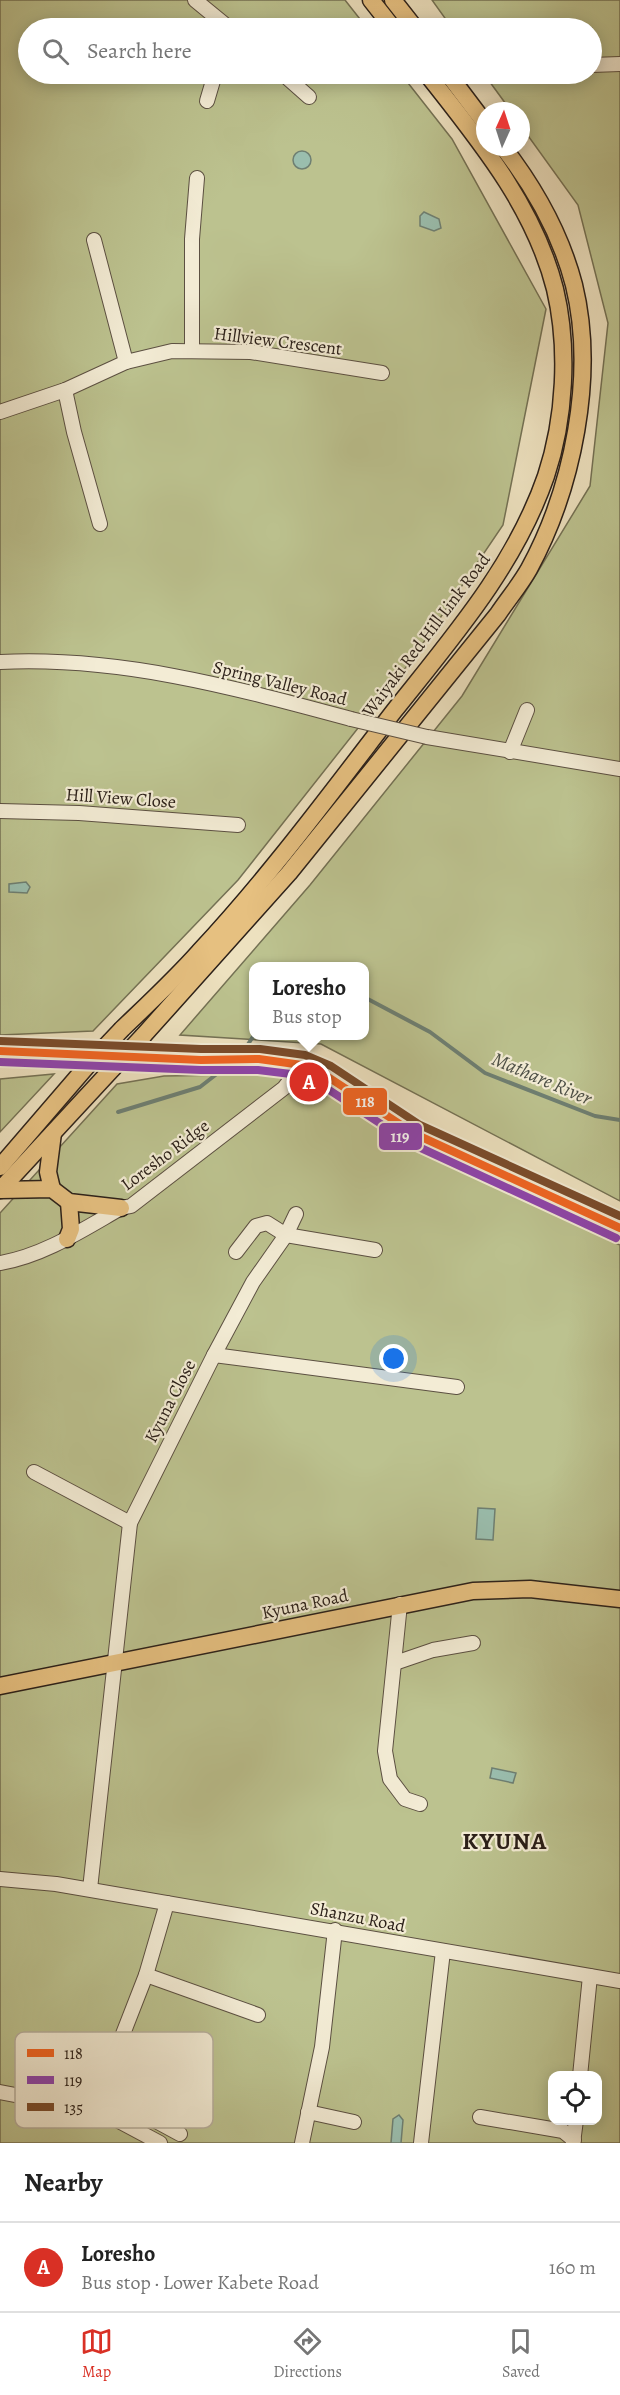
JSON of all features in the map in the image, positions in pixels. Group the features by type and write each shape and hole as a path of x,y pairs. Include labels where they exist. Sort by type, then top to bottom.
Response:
{"main road":[{"path":"371,0 385,18"},
{"path":"393,0 407,18"},
{"name":"Waiyaki Red Hill Link Road","path":"0,1167 87,1066 200,952 481,600 519,539 546,475 564,378 559,313 550,272 536,234 514,192 489,153 435,84"},
{"path":"456,84 476,111"},
{"path":"0,1190 143,1036 289,873 498,614 528,569 547,530 566,477 574,443 581,367 579,320 574,286 562,248 531,187 509,156"},
{"path":"0,1050 201,1060 259,1059 302,1065 325,1075 415,1134 620,1228"},
{"path":"52,1189 48,1172 53,1133"},
{"path":"0,1190 52,1189 69,1202 121,1208"},
{"path":"67,1239 71,1229 69,1202"},
{"name":"Kyuna Road","path":"0,1686 114,1665 400,1604 473,1591 504,1589 587,1594 620,1599"}],"street":[{"path":"195,0 218,18"},
{"path":"602,64 620,64"},
{"path":"207,101 212,84"},
{"path":"294,84 309,97"},
{"path":"192,349 192,239 197,178"},
{"path":"94,240 126,362"},
{"name":"Hillview Crescent","path":"0,411 65,390 126,362 153,354 192,349 251,351 382,373"},
{"path":"65,390 74,432 100,524"},
{"name":"Spring Valley Road","path":"0,662 43,660 106,664 216,685 427,737 620,769"},
{"path":"510,752 527,710"},
{"name":"Hill View Close","path":"0,811 79,813 238,825"},
{"name":"Loresho Ridge","path":"0,1263 15,1261 67,1239 121,1208 131,1206 284,1088 302,1065"},
{"path":"214,1355 253,1282 286,1235 296,1214"},
{"path":"236,1252 256,1226 267,1223 286,1235 375,1250"},
{"name":"Kyuna Close","path":"114,1665 130,1523 214,1355 457,1387"},
{"path":"34,1472 130,1523"},
{"path":"400,1604 385,1750 390,1779 405,1799 420,1804"},
{"path":"395,1663 433,1650 473,1643"},
{"path":"90,1889 114,1665"},
{"name":"Shanzu Road","path":"0,1879 31,1880 90,1889 620,1981"},
{"path":"123,2032 146,1975 166,1903"},
{"path":"302,2143 322,2047 335,1930"},
{"path":"421,2143 443,1951"},
{"path":"146,1975 258,2015"},
{"path":"580,2071 590,1976"},
{"path":"0,2092 15,2095"},
{"path":"308,2112 354,2122"},
{"path":"480,2117 563,2131 574,2141"},
{"path":"574,2141 576,2125"},
{"path":"132,2128 160,2143"},
{"path":"169,2128 180,2134"}],"green space":[{"path":"0,0 345,0 359,18 18,18 18,84 409,84 452,139 546,309 503,525 411,661 238,880 93,1031 0,1035"},
{"path":"432,0 620,0 620,1201 321,1044 258,1040 369,1040 369,962 249,962 249,1039 180,1035 310,885 462,696 590,486 608,323 578,205 530,138 530,102 504,102 491,84 602,84 602,18 445,18"},
{"path":"54,1074 0,1132 0,1079"},
{"path":"281,1074 330,1092 389,1130 476,1177 620,1245 620,2143 0,2143 0,1213 117,1084 164,1076"}],"shaded area":[{"path":"302,151 308,154 311,160 308,166 302,169 296,166 293,160 296,154"},
{"path":"424,212 439,219 441,228 434,231 420,226 420,216"},
{"path":"26,882 30,887 27,893 9,892 9,884"},
{"path":"478,1508 495,1509 493,1540 476,1539"},
{"path":"492,1768 516,1773 513,1783 490,1778"},
{"path":"399,2115 403,2120 401,2143 391,2143 393,2119"}],"waterway":[{"name":"Mathare River","path":"369,1000 430,1032 485,1073 595,1116 620,1120"},
{"name":"Mathare River","path":"245,1049 251,1040"},
{"path":"118,1112 200,1087 227,1066"}],"transit line":[{"name":"135","path":"0,1041 201,1049 260,1049 305,1055 331,1066 420,1125 620,1216"},
{"name":"118","path":"0,1051 201,1060 259,1059 302,1065 325,1075 415,1134 620,1228"},
{"name":"119","path":"0,1062 258,1070 299,1075 320,1084 410,1143 616,1238"}],"place":[{"name":"Loresho","path":"309,1082"}],"district":[{"name":"KYUNA","path":"505,1841"}]}
